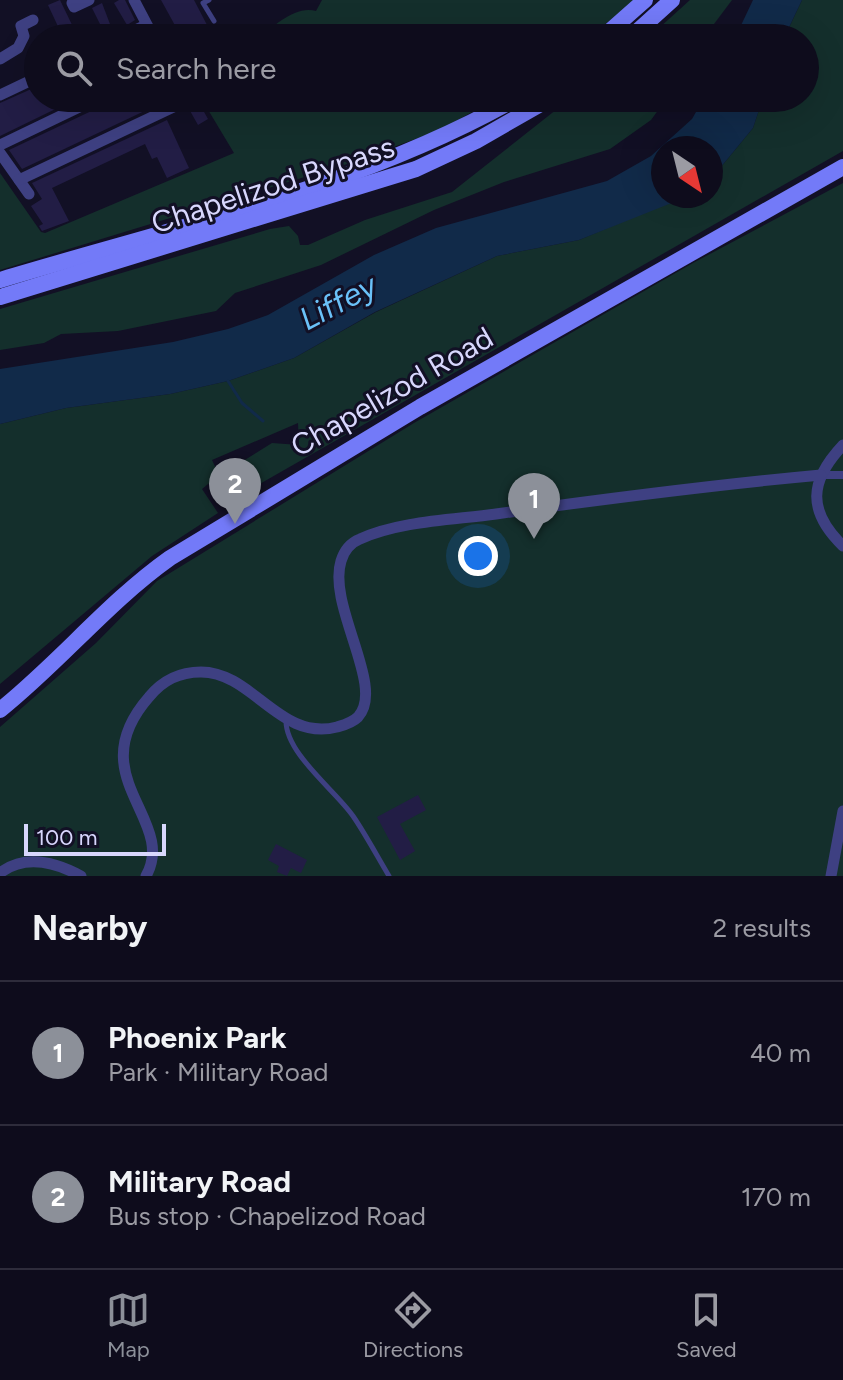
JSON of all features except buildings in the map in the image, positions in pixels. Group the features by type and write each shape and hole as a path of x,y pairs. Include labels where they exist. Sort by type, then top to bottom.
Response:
{"main road":[{"path":"618,24 645,0"},
{"path":"645,24 672,0"},
{"name":"Chapelizod Bypass","path":"0,280 391,160 493,112"},
{"name":"Chapelizod Bypass","path":"0,297 416,169 476,141 527,112"},
{"name":"Chapelizod Road","path":"0,710 142,578 170,558 420,407 843,167"}],"street":[{"path":"72,3 74,7 89,0"},
{"path":"137,1 146,24"},
{"path":"25,24 33,20"},
{"path":"0,59 18,48 24,36"},
{"path":"0,95 24,84"},
{"path":"0,145 69,112"},
{"path":"19,180 158,112"},
{"path":"0,153 29,194"},
{"path":"843,445 821,475 815,490 817,509 831,535 843,546"},
{"path":"146,876 151,867 152,844 125,777 121,759 130,723 154,691 181,673 208,672 240,686 286,719 313,728 331,729 358,717 368,699 339,595 341,559 355,540 411,526 821,475 843,475"},
{"path":"831,876 843,811"},
{"path":"0,873 30,861 65,867 81,876"}],"lane":[{"path":"209,0 203,3 214,21"},
{"path":"286,719 287,733 327,788 352,814 389,876"}],"green space":[{"path":"322,0 635,0 605,24 277,24 300,11 316,11"},
{"path":"690,0 732,0 714,24 663,24"},
{"path":"802,0 843,0 843,151 249,490 240,463 272,443 299,445 298,423 212,460 219,475 202,489 218,513 152,556 0,684 0,424 66,408 170,394 228,381 294,358 376,312 497,256 579,240 655,208 723,208 723,164 753,128 758,112 819,112 819,24 791,24"},
{"path":"209,112 472,112 440,130 347,164 0,270 0,173 41,232 45,233 234,153"},
{"path":"553,112 657,112 651,120 610,149 504,182 434,210 321,265 235,293 216,311 118,331 61,334 44,343 0,350 0,309 270,229 289,226 298,236 300,245 308,245 365,220 452,192"},
{"path":"843,183 843,876 0,876 0,727 96,643 157,581 414,423 693,263"}],"water":[{"path":"753,0 802,0 791,24 742,24"},
{"path":"696,112 758,112 753,128 723,164 723,136 673,136"},
{"name":"Liffey","path":"651,156 651,208 659,208 579,240 497,256 375,312 294,358 228,381 170,394 66,408 0,424 0,369 173,342 228,329 268,315 374,255 436,228 607,181"}],"waterway":[{"path":"228,381 242,403 263,421"}],"place":[{"name":"Military Road","path":"235,524"},
{"name":"Phoenix Park","path":"534,539"}]}
